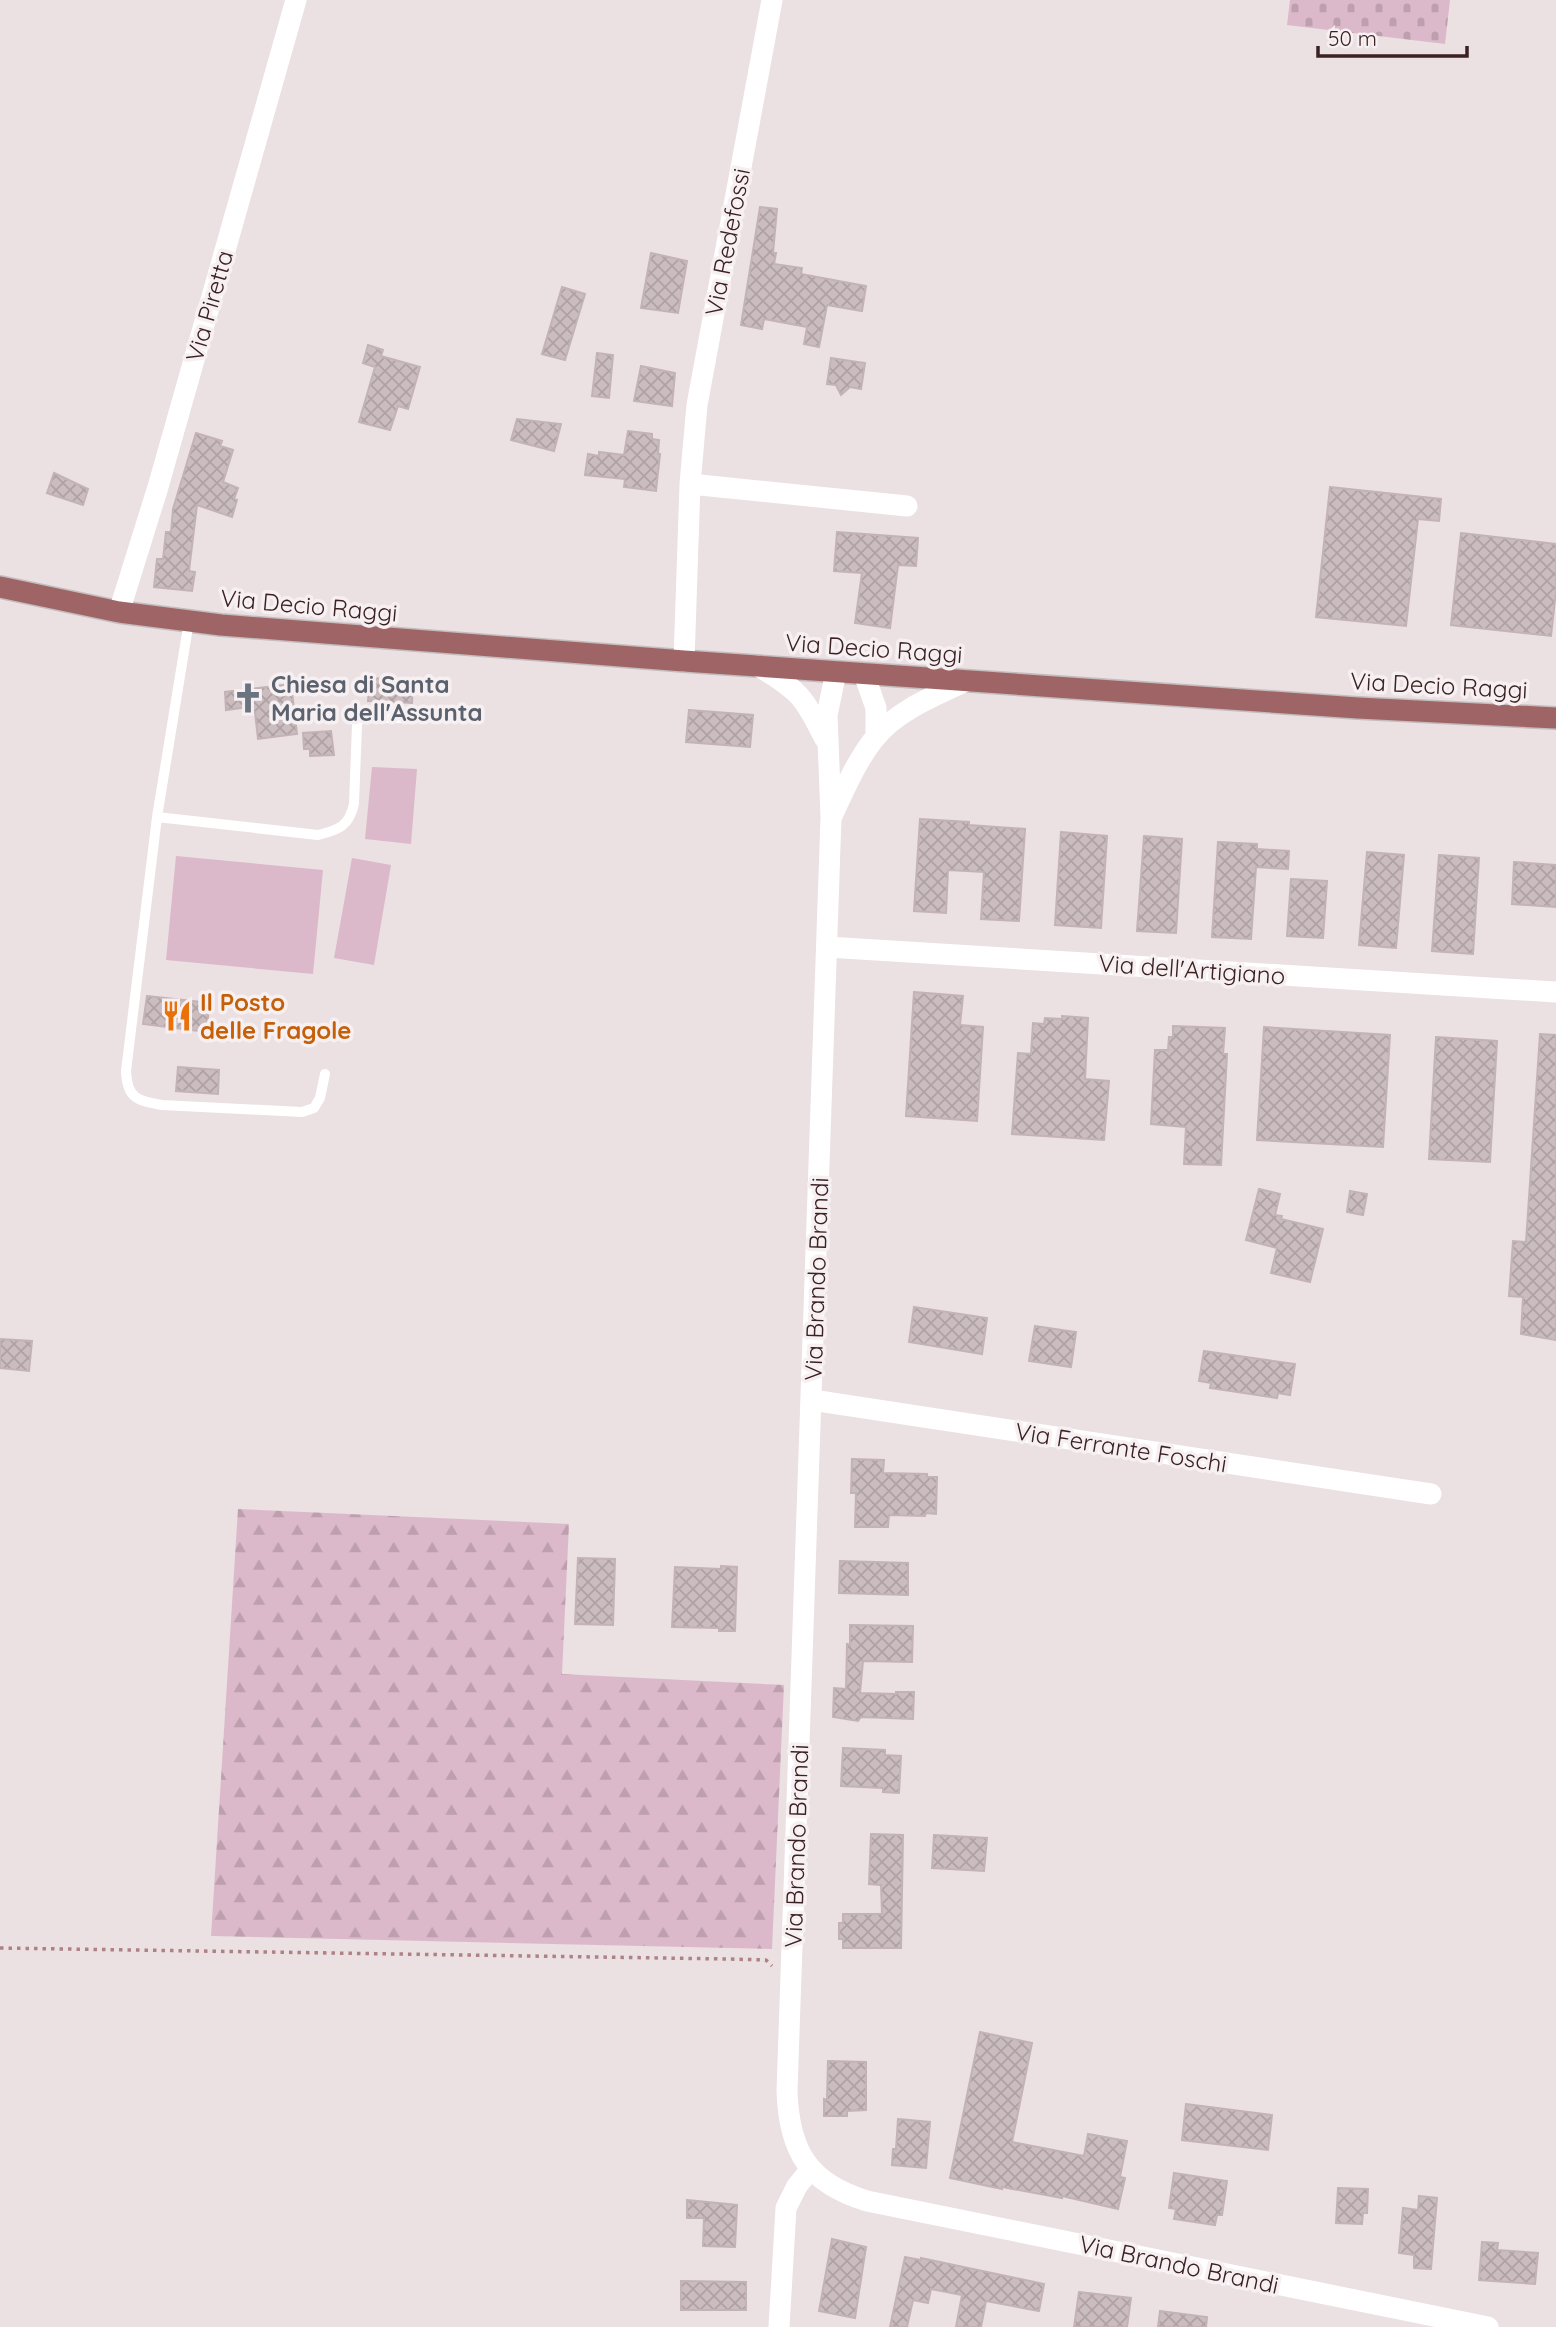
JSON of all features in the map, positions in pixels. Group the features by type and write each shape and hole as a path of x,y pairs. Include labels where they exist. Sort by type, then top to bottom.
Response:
{"main road":[{"name":"Via Decio Raggi","path":"0,587 119,612 189,621 864,674 1358,708 1556,718"}],"street":[{"name":"Via Piretta","path":"119,612 158,487 296,0"},
{"name":"Via Redefossi","path":"684,661 690,484 697,405 772,0"},
{"path":"690,484 907,506"},
{"name":"Via Brando Brandi","path":"758,666 791,685 807,703 827,744"},
{"name":"Via Brando Brandi","path":"836,672 829,701 827,744 831,817 787,2091 792,2136 810,2170 825,2184 844,2194 867,2201 1488,2327"},
{"path":"864,674 876,708 876,737"},
{"name":"Via Brando Brandi","path":"831,817 860,761 876,737 908,710 966,681"},
{"name":"Via dell'Artigiano","path":"827,947 1556,992"},
{"name":"Via Ferrante Foschi","path":"812,1400 1431,1494"},
{"path":"779,2327 786,2208 797,2186 810,2170"}],"lane":[{"name":"Via Decio Raggi","path":"189,621 157,817 126,1084 131,1095 144,1102 162,1105 302,1112 314,1108 320,1098 325,1074"},
{"path":"157,817 318,835 336,831 346,824 354,804 359,718 404,718"}],"path":[{"path":"0,1948 741,1959 766,1960 773,1967 774,1975"}],"green space":[{"path":"1290,0 1450,0 1445,44 1287,25"},
{"path":"372,767 417,769 411,844 365,839"},
{"path":"176,856 323,870 313,974 166,960"},
{"path":"352,858 391,865 374,965 334,958"},
{"path":"238,1509 569,1524 562,1674 784,1685 772,1949 211,1936"}],"building":[{"path":"760,207 777,209 774,264 802,268 801,274 866,286 862,311 827,305 819,347 804,344 807,327 764,319 762,329 741,325"},
{"path":"651,253 687,261 678,313 641,308"},
{"path":"562,287 585,294 565,360 542,354"},
{"path":"368,345 383,350 381,356 420,367 408,409 398,406 390,430 359,422 375,367 363,363"},
{"path":"597,353 613,355 609,398 592,396"},
{"path":"831,358 865,363 861,389 850,387 841,395 836,385 827,384"},
{"path":"641,366 675,373 672,406 634,401"},
{"path":"517,419 561,424 554,451 511,440"},
{"path":"628,431 652,434 652,439 659,440 656,491 624,487 625,479 585,475 588,454 599,456 599,452 624,455"},
{"path":"196,433 222,441 220,446 233,450 223,482 238,488 234,499 237,500 232,517 197,505 189,571 195,572 192,591 154,587 157,559 163,559 166,532 171,532 173,509"},
{"path":"54,473 88,489 83,505 47,493"},
{"path":"1330,487 1441,499 1439,521 1418,519 1406,626 1316,617"},
{"path":"837,532 918,538 916,566 898,565 890,628 855,623 862,573 834,571"},
{"path":"1461,533 1556,544 1556,591 1551,636 1451,625"},
{"path":"370,678 413,680 412,703 368,701"},
{"path":"291,684 297,734 258,739 255,712 248,713 248,707 226,710 225,692"},
{"path":"689,710 753,715 750,747 686,742"},
{"path":"331,731 334,755 310,756 310,749 304,749 303,733"},
{"path":"920,819 1025,829 1019,921 981,919 984,872 948,870 946,913 914,911"},
{"path":"1061,832 1107,836 1101,928 1055,925"},
{"path":"1144,836 1182,839 1176,933 1137,931"},
{"path":"1218,842 1257,844 1257,849 1289,851 1288,869 1256,867 1251,939 1212,937"},
{"path":"1367,852 1404,855 1396,948 1359,945"},
{"path":"1439,855 1479,858 1473,954 1432,951"},
{"path":"1514,862 1556,865 1556,907 1512,904"},
{"path":"1291,879 1327,881 1323,938 1287,936"},
{"path":"914,992 963,996 960,1025 983,1027 977,1121 906,1116"},
{"path":"147,996 210,1003 206,1032 143,1024"},
{"path":"1062,1016 1088,1018 1085,1079 1109,1081 1104,1140 1012,1134 1018,1053 1031,1054 1033,1023 1044,1024 1045,1018 1062,1019"},
{"path":"1173,1026 1225,1028 1223,1054 1227,1054 1221,1165 1184,1164 1186,1127 1151,1124 1155,1050 1168,1050 1169,1037 1173,1037"},
{"path":"1264,1027 1390,1035 1383,1147 1257,1140"},
{"path":"1540,1034 1556,1035 1556,1340 1521,1334 1523,1297 1509,1296 1513,1241 1526,1242"},
{"path":"1436,1037 1497,1041 1490,1162 1429,1159"},
{"path":"178,1067 219,1070 218,1094 176,1091"},
{"path":"1259,1189 1280,1194 1275,1215 1282,1216 1281,1219 1323,1229 1310,1282 1271,1273 1277,1248 1246,1240"},
{"path":"1350,1191 1367,1194 1363,1215 1347,1212"},
{"path":"914,1307 987,1318 982,1354 909,1342"},
{"path":"1035,1326 1076,1332 1071,1367 1029,1361"},
{"path":"0,1339 32,1341 29,1371 0,1368"},
{"path":"1204,1351 1295,1364 1290,1395 1278,1393 1277,1398 1210,1388 1211,1383 1199,1381"},
{"path":"852,1459 884,1460 883,1473 927,1474 927,1477 937,1477 936,1514 889,1515 888,1527 855,1527 856,1493 851,1493"},
{"path":"578,1558 615,1559 613,1625 575,1624"},
{"path":"840,1561 908,1563 908,1595 839,1593"},
{"path":"721,1566 737,1567 735,1631 672,1627 675,1567 721,1569"},
{"path":"850,1625 913,1626 912,1662 863,1661 860,1693 914,1692 913,1719 861,1717 858,1721 833,1717 834,1688 846,1689"},
{"path":"843,1748 885,1750 885,1755 901,1756 899,1793 883,1792 883,1788 841,1786"},
{"path":"871,1834 903,1835 901,1948 843,1948 843,1939 839,1939 839,1923 843,1923 843,1914 882,1914 881,1885 869,1884"},
{"path":"934,1835 987,1838 984,1871 932,1868"},
{"path":"980,2032 1032,2043 1012,2142 1084,2156 1088,2134 1127,2141 1120,2177 1125,2178 1118,2209 1062,2196 1002,2189 950,2178"},
{"path":"828,2061 866,2062 866,2110 847,2111 847,2116 824,2116"},
{"path":"1186,2104 1272,2115 1268,2150 1182,2140"},
{"path":"898,2119 930,2122 926,2168 892,2165"},
{"path":"1174,2173 1227,2181 1222,2215 1217,2215 1215,2225 1174,2219 1176,2209 1169,2208"},
{"path":"1338,2188 1368,2189 1367,2213 1363,2213 1362,2224 1336,2223"},
{"path":"1419,2196 1437,2198 1431,2269 1414,2268 1414,2255 1399,2253 1403,2208 1418,2210"},
{"path":"687,2200 737,2205 735,2247 703,2246 704,2218 687,2218"},
{"path":"832,2239 866,2247 855,2318 819,2311"},
{"path":"1482,2242 1498,2243 1497,2250 1538,2253 1535,2284 1479,2280"},
{"path":"905,2257 1044,2284 1039,2311 986,2301 981,2327 956,2327 962,2295 931,2289 928,2303 913,2300 907,2327 890,2327"},
{"path":"681,2281 746,2282 746,2310 681,2310"},
{"path":"1079,2292 1131,2298 1127,2327 1074,2327"},
{"path":"1160,2311 1207,2317 1206,2327 1158,2327"}],"place":[{"name":"Chiesa di Santa Maria dell'Assunta","path":"248,698"},
{"name":"Il Posto delle Fragole","path":"177,1016"}]}
